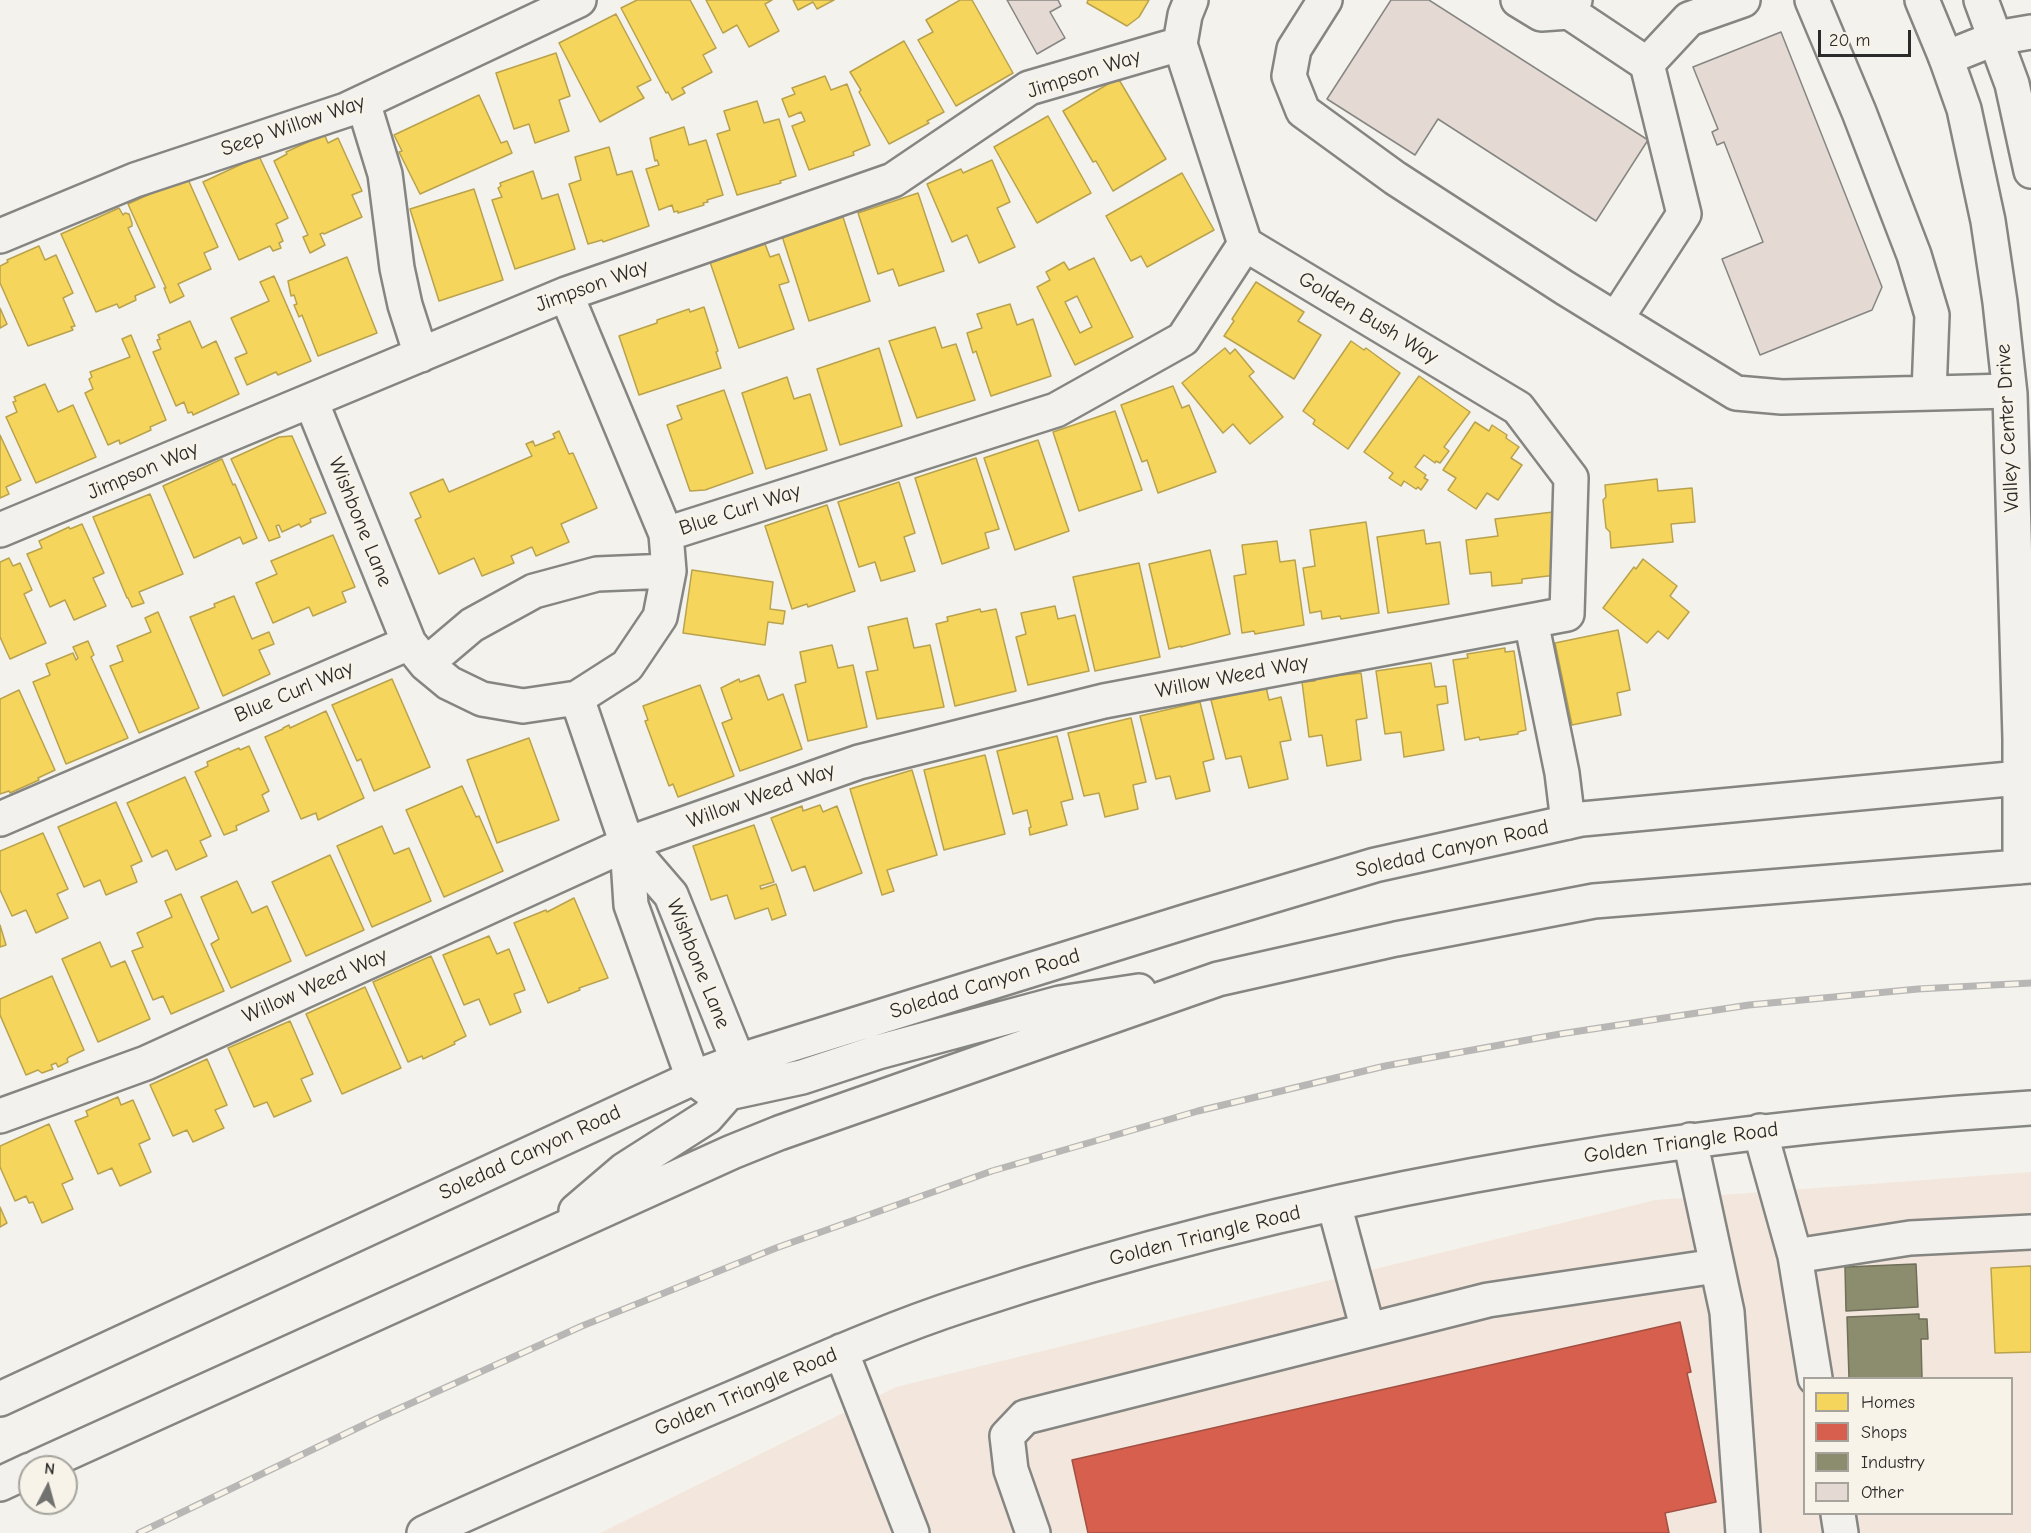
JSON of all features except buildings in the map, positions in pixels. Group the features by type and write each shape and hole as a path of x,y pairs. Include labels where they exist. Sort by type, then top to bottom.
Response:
{"main road":[{"name":"Seep Willow Way","path":"0,236 135,180 346,110 579,0"},
{"path":"1191,0 1185,15 1180,44 1245,244"},
{"path":"1325,0 1294,49 1289,76 1303,111 1395,178 1736,393 1782,397 2009,391"},
{"path":"1518,0 1541,14 1572,6 1647,64 1684,214 1616,319"},
{"path":"1647,64 1689,19 1743,0"},
{"path":"1812,0 1859,112 1917,265 1932,315 1929,393"},
{"name":"Valley Center Drive","path":"1922,0 1964,109 1988,221 2000,302 2009,391 2026,778 2025,867"},
{"path":"1980,0 2012,84 2031,171"},
{"path":"1946,58 1996,38 2031,32"},
{"name":"Jimpson Way","path":"0,530 566,294 893,180 1029,88 1180,44"},
{"path":"363,102 385,174 405,305 421,355"},
{"name":"Blue Curl Way","path":"0,819 418,654 449,683 482,699 523,706 577,698 627,666 660,617 669,571 666,534 1056,410 1183,339 1245,244"},
{"name":"Golden Bush Way","path":"1245,244 1518,408 1571,478 1567,614"},
{"path":"566,294 666,534"},
{"name":"Wishbone Lane","path":"311,401 418,654"},
{"path":"418,654 534,591 597,574 669,571"},
{"name":"Willow Weed Way","path":"0,1116 146,1063 627,844 859,762 1080,707 1567,614"},
{"path":"1531,621 1562,773 1568,822"},
{"name":"Wishbone Lane","path":"577,698 627,844 631,905 693,1078"},
{"name":"Soledad Canyon Road","path":"0,1398 693,1078 738,1061 1191,920 1375,865 1582,819 2026,778"},
{"name":"Wishbone Lane","path":"627,844 671,895 738,1061"},
{"path":"693,1078 708,1089 728,1093 802,1077 879,1052 1060,1003 1218,979 1396,939 1594,901 2025,867"},
{"path":"63,1455 779,1133 1218,979"},
{"path":"544,1237 624,1170 707,1117 728,1093 738,1061"},
{"name":"Golden Triangle Road","path":"424,1533 522,1488 842,1352 963,1304 1106,1261 1250,1223 1543,1162 1690,1140 1839,1122 2031,1108"},
{"path":"1760,1131 1795,1256 1815,1377"},
{"path":"1690,1140 1727,1312 1743,1533"},
{"path":"1334,1204 1368,1330"},
{"path":"1795,1256 1910,1238 2031,1232"},
{"path":"1033,1533 1011,1470 1007,1436 1025,1417 1488,1300 1716,1266"},
{"path":"842,1352 912,1533"},
{"path":"0,1484 18,1476"},
{"path":"1838,1515 1841,1533"}],"shaded area":[{"path":"2031,1172 2031,1533 600,1533 896,1387 1655,1200"}],"railway":[{"path":"139,1533 376,1419 582,1326 776,1248 992,1171 1198,1111 1385,1066 1560,1034 1749,1005 1918,989 2031,983"}]}
